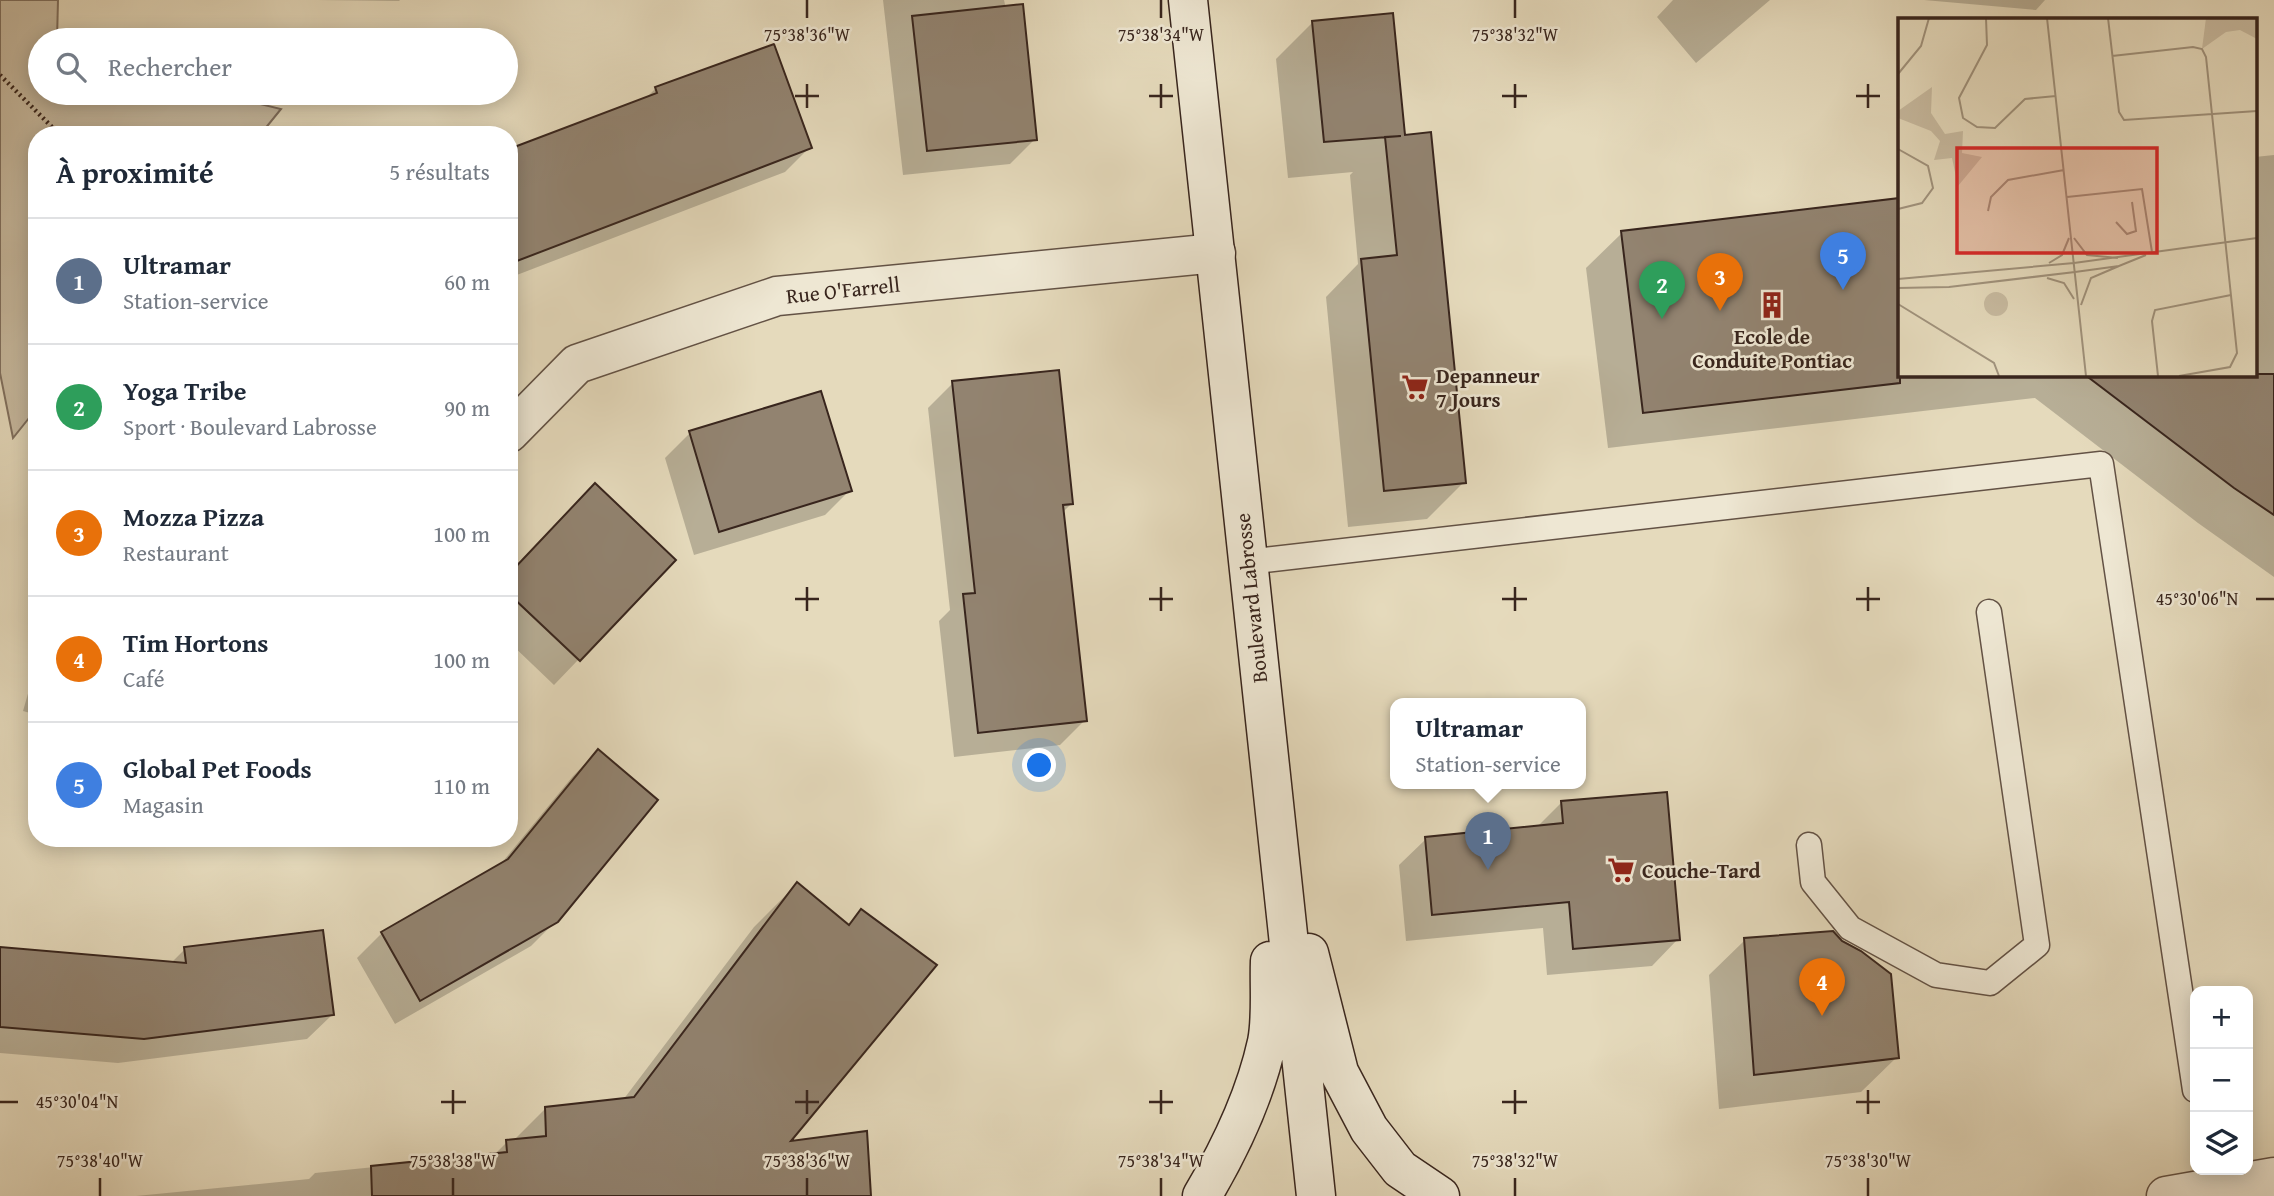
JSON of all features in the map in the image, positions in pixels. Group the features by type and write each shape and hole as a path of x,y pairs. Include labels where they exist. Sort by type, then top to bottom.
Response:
{"main road":[{"name":"Boulevard Labrosse","path":"1188,0 1316,1196"},
{"name":"Rue O'Farrell","path":"518,424 577,364 777,296 1216,253"},
{"path":"1202,1196 1222,1162 1247,1109 1268,1040 1274,819"},
{"path":"1274,819 1339,1072 1369,1129 1400,1169 1440,1196"},
{"path":"2166,1196 2204,1185 2274,1177"}],"lane":[{"path":"1247,562 2101,464 2190,1057"},
{"path":"1809,845 1813,882 1850,928 1936,975 1990,983 2037,944 1989,612"}],"path":[{"path":"0,75 28,103"},
{"path":"30,105 51,126"}],"shaded area":[{"path":"0,0 58,0 57,28 28,28 28,105 264,105 281,109 267,126 28,126 28,419 13,438 0,373"}],"building":[{"path":"1023,4 1037,140 927,151 912,16"},
{"path":"1393,13 1405,135 1431,132 1466,483 1384,491 1361,259 1397,255 1385,137 1324,142 1312,21"},
{"path":"774,44 812,148 518,261 518,146 657,93 655,87"},
{"path":"1898,198 1900,383 1643,413 1621,231"},
{"path":"1059,370 1073,504 1063,505 1087,721 978,733 963,594 975,593 952,381"},
{"path":"2274,374 2274,515 2234,488 2087,376"},
{"path":"821,391 852,491 719,532 689,431"},
{"path":"595,483 676,560 580,661 518,602 518,564"},
{"path":"598,749 658,800 558,922 420,1001 381,932 508,859"},
{"path":"1667,792 1680,940 1573,949 1569,902 1432,915 1425,837 1563,823 1561,801"},
{"path":"797,882 849,925 861,909 937,965 791,1141 867,1131 871,1196 372,1196 371,1166 507,1152 506,1140 546,1136 545,1107 634,1097"},
{"path":"323,930 334,1015 144,1039 0,1027 0,947 186,963 184,947"},
{"path":"1833,931 1842,941 1861,951 1891,974 1899,1058 1754,1075 1744,938"}],"place":[{"name":"Global Pet Foods","path":"1843,290"},
{"name":"Ecole de Conduite Pontiac","path":"1772,305"},
{"name":"Mozza Pizza","path":"1720,311"},
{"name":"Yoga Tribe","path":"1662,319"},
{"name":"Depanneur 7 Jours","path":"1415,387"},
{"name":"Ultramar","path":"1488,870"},
{"name":"Couche-Tard","path":"1621,870"},
{"name":"Tim Hortons","path":"1822,1016"}]}
